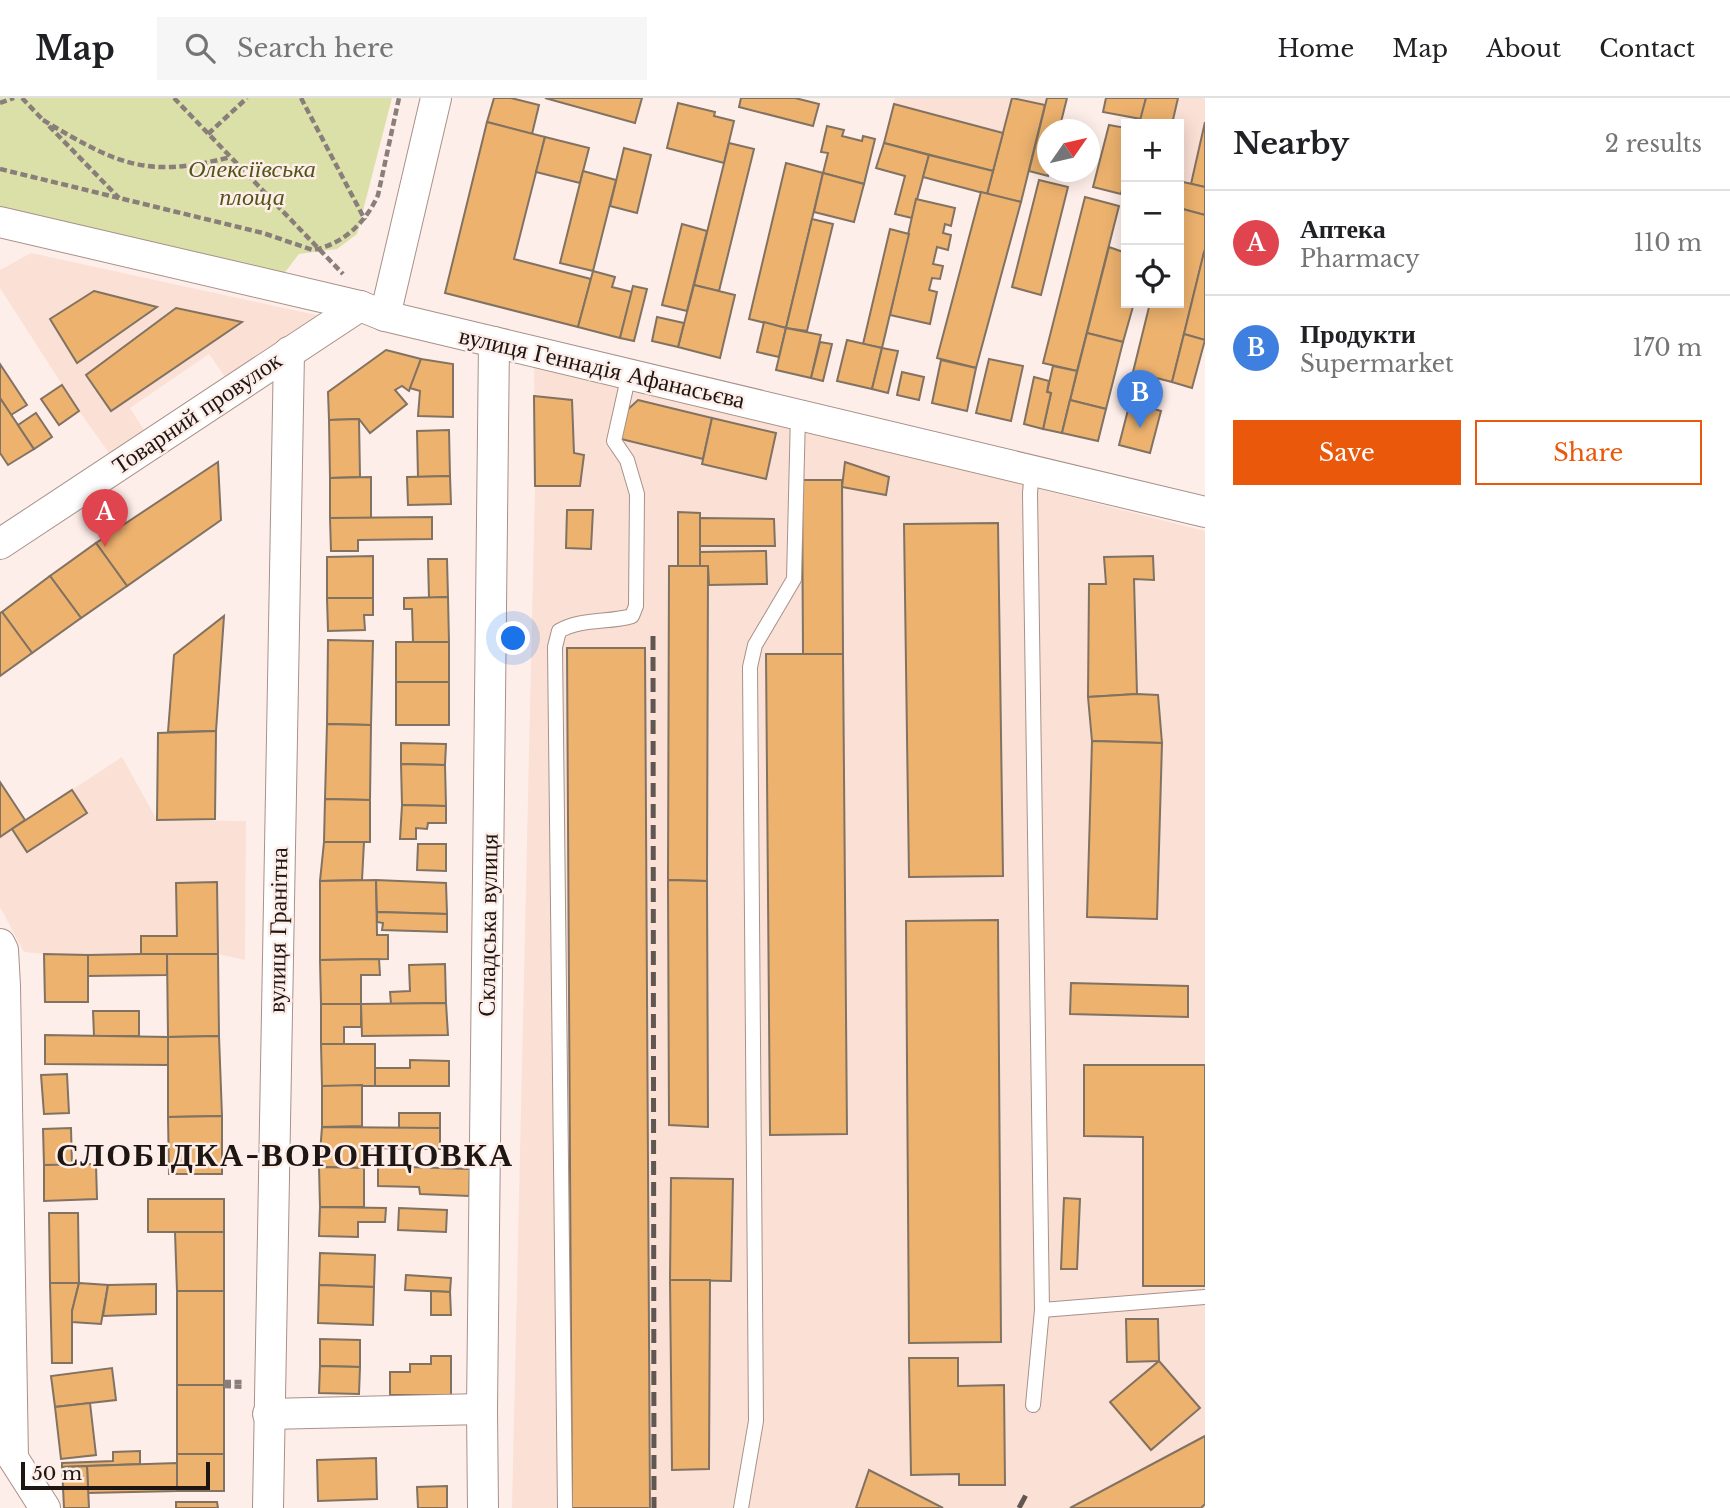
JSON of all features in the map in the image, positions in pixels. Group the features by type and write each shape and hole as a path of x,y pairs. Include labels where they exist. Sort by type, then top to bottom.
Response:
{"street":[{"path":"372,311 436,98"},
{"name":"вулиця Геннадія Афанасьєва","path":"0,222 1205,512"},
{"name":"Товарний провулок","path":"0,544 289,352 372,311"},
{"name":"Складська вулиця","path":"483,1508 494,342"},
{"name":"вулиця Гранітна","path":"268,1508 289,352"},
{"path":"0,944 5,974 3,1094 13,1458 45,1508"},
{"path":"268,1414 482,1409"}],"lane":[{"path":"565,1508 555,648 559,631 570,625 632,616 636,606 637,494 627,460 614,441 629,374"},
{"path":"741,1508 756,1420 750,667 755,645 794,579 798,414"},
{"path":"1032,470 1030,493 1042,1310 1033,1405"},
{"path":"1042,1310 1205,1297"}],"path":[{"path":"0,103 14,98"},
{"path":"22,98 120,200"},
{"path":"174,98 320,248 372,311"},
{"path":"208,134 247,98"},
{"path":"301,98 365,220"},
{"path":"0,169 263,233 313,250 353,231 365,220 378,194 399,98"},
{"path":"43,120 97,153 131,165 167,168 202,165 231,158"},
{"path":"224,1384 249,1385"}],"shaded area":[{"path":"895,98 1047,98 1042,119 1037,119 1037,138 1021,202 993,171 884,143"},
{"path":"1146,98 1205,98 1205,215 1184,209 1184,119 1140,119"},
{"path":"31,253 330,318 230,384 209,354 130,408 149,438 114,460 79,411 0,288 0,270"},
{"path":"534,361 1205,531 1205,1508 512,1508 535,486"},
{"path":"122,757 157,820 246,821 245,960 218,954 24,952 0,907 0,837"}],"green space":[{"name":"Олексіївська площа","path":"0,98 392,98 357,234 337,249 299,254 282,276 0,213"}],"building":[{"path":"494,98 511,98 539,105 532,134 487,122"},
{"path":"545,98 642,98 635,123"},
{"path":"741,98 795,98 819,104 813,126 739,107"},
{"path":"1012,98 1045,105 1042,119 1037,119 1037,137 1021,202 987,194"},
{"path":"1047,98 1067,98 1062,119 1042,119"},
{"path":"1106,98 1146,98 1141,119 1103,112"},
{"path":"1146,98 1178,98 1173,119 1140,119"},
{"path":"678,103 715,112 714,116 734,121 724,163 667,148"},
{"path":"894,104 1003,133 993,171 884,143"},
{"path":"487,122 545,137 514,259 591,279 578,327 445,293"},
{"path":"1205,122 1205,187 1191,184"},
{"path":"1109,125 1121,127 1121,194 1093,187 1094,182 1100,182 1100,160"},
{"path":"827,126 844,130 842,136 862,141 863,136 875,139 864,184 823,173 828,153 821,152"},
{"path":"545,137 589,148 580,183 536,172"},
{"path":"1037,139 1037,173 1029,171"},
{"path":"729,143 754,149 719,291 694,285"},
{"path":"884,143 929,155 912,218 895,214 905,176 876,168"},
{"path":"624,148 651,155 637,213 610,206"},
{"path":"929,155 993,171 987,194 923,177"},
{"path":"786,163 823,173 786,328 749,319"},
{"path":"583,171 616,180 593,271 560,263"},
{"path":"823,173 864,184 854,222 814,212"},
{"path":"1038,182 1068,187 1041,295 1012,287"},
{"path":"1184,182 1205,187 1205,215 1184,209"},
{"path":"981,192 1021,202 976,368 937,358"},
{"path":"1085,197 1119,206 1077,371 1043,363"},
{"path":"916,199 955,208 951,226 945,224 943,233 951,235 948,250 937,247 933,264 943,266 940,279 932,278 929,290 937,292 930,324 890,315"},
{"path":"1184,209 1205,215 1205,249 1172,382 1133,372 1149,308 1184,308"},
{"path":"812,219 833,224 807,331 786,328"},
{"path":"682,224 707,231 687,311 662,305"},
{"path":"890,229 909,234 882,348 863,344"},
{"path":"1109,247 1121,251 1121,308 1133,308 1123,342 1087,333"},
{"path":"1205,252 1205,340 1184,334"},
{"path":"593,271 615,277 612,287 632,292 620,338 578,327"},
{"path":"694,285 735,295 720,358 678,347"},
{"path":"633,286 647,289 634,341 620,338"},
{"path":"94,291 157,307 77,363 50,319"},
{"path":"176,308 242,322 111,411 86,375"},
{"path":"657,317 684,323 678,347 652,341"},
{"path":"764,322 786,328 779,357 757,352"},
{"path":"786,328 821,335 811,378 776,370"},
{"path":"1087,333 1123,342 1106,409 1070,400"},
{"path":"1184,334 1205,340 1192,388 1172,382"},
{"path":"847,340 882,348 872,389 837,381"},
{"path":"820,342 832,344 823,381 811,378"},
{"path":"882,348 898,351 888,393 872,389"},
{"path":"386,350 421,359 409,391 402,386 395,390 407,404 370,433 359,419 329,420 328,392"},
{"path":"421,359 453,364 453,417 418,416 420,391 410,388"},
{"path":"989,359 1023,366 1011,421 976,413"},
{"path":"941,360 976,368 967,411 932,403"},
{"path":"0,364 27,405 11,415 0,398"},
{"path":"1053,366 1077,371 1062,433 1043,429 1051,393 1047,392"},
{"path":"902,372 924,377 919,400 897,395"},
{"path":"1034,377 1049,381 1047,392 1051,393 1043,429 1024,424"},
{"path":"62,385 79,411 59,425 41,399"},
{"path":"534,396 572,400 574,453 584,455 580,486 535,486"},
{"path":"0,398 34,449 8,465 0,453"},
{"path":"638,400 712,418 703,459 621,439 623,414"},
{"path":"1070,400 1106,409 1098,441 1062,433"},
{"path":"1130,402 1161,411 1150,453 1119,445"},
{"path":"36,413 52,437 34,449 18,425"},
{"path":"712,418 776,433 766,479 702,464"},
{"path":"359,419 360,477 330,478 329,420"},
{"path":"449,430 450,476 418,477 417,431"},
{"path":"218,462 221,520 127,586 96,543"},
{"path":"845,462 889,477 886,495 842,487"},
{"path":"450,476 451,504 408,505 407,477"},
{"path":"371,477 371,518 330,518 330,478"},
{"path":"802,480 842,480 843,654 803,654"},
{"path":"567,510 593,510 591,549 566,548"},
{"path":"678,512 700,513 700,566 678,566"},
{"path":"432,517 432,539 358,540 358,551 331,551 330,518"},
{"path":"700,518 774,519 775,546 700,546"},
{"path":"998,523 1003,876 909,877 904,524"},
{"path":"96,543 127,586 81,618 50,576"},
{"path":"766,551 767,584 709,585 708,566 700,566 700,552"},
{"path":"373,556 373,598 327,598 327,557"},
{"path":"1153,556 1154,580 1134,579 1137,694 1088,697 1089,584 1106,584 1104,557"},
{"path":"428,559 447,559 448,597 429,598"},
{"path":"669,566 708,566 707,881 668,880"},
{"path":"50,576 81,618 32,653 2,612"},
{"path":"448,597 449,642 413,642 412,609 404,609 404,598"},
{"path":"327,598 373,598 373,615 364,615 365,630 328,631"},
{"path":"2,612 32,653 0,676 0,613"},
{"path":"224,616 216,731 168,732 174,655"},
{"path":"328,640 373,641 371,725 327,724"},
{"path":"396,642 449,642 449,682 396,682"},
{"path":"567,648 645,648 650,1508 572,1508"},
{"path":"766,654 843,654 847,1134 770,1135"},
{"path":"396,682 449,682 449,725 396,725"},
{"path":"1158,695 1162,743 1092,741 1088,697"},
{"path":"327,724 371,725 370,800 325,799"},
{"path":"216,731 215,819 157,820 158,733"},
{"path":"1092,741 1162,743 1157,919 1087,917"},
{"path":"401,743 446,744 445,765 401,764"},
{"path":"401,764 445,765 446,806 402,805"},
{"path":"0,782 25,820 0,837"},
{"path":"72,790 87,813 27,852 12,829"},
{"path":"325,799 370,800 370,842 324,842"},
{"path":"402,805 446,806 446,823 428,823 427,829 416,828 416,839 400,839"},
{"path":"324,842 364,842 362,880 320,881"},
{"path":"418,844 446,844 446,871 417,870"},
{"path":"376,880 377,935 388,935 388,959 320,960 320,881"},
{"path":"376,880 446,883 447,914 377,912"},
{"path":"668,880 707,881 708,1127 669,1125"},
{"path":"217,882 218,954 141,954 141,936 177,936 176,883"},
{"path":"377,912 447,914 447,932 382,930 383,923 377,922"},
{"path":"998,920 1001,1342 909,1343 906,921"},
{"path":"44,954 88,955 88,1002 45,1002"},
{"path":"167,954 167,975 88,976 88,955"},
{"path":"167,954 218,954 219,1036 168,1037"},
{"path":"379,959 380,975 361,975 361,1004 321,1004 320,960"},
{"path":"445,964 446,1003 391,1004 390,992 410,991 409,965"},
{"path":"1071,983 1188,986 1188,1017 1070,1014"},
{"path":"446,1003 448,1035 362,1036 361,1004"},
{"path":"321,1004 361,1004 361,1027 344,1027 344,1044 321,1044"},
{"path":"93,1011 139,1011 139,1036 94,1036"},
{"path":"45,1035 168,1037 168,1065 45,1064"},
{"path":"219,1036 222,1116 168,1117 168,1037"},
{"path":"321,1044 375,1044 375,1086 322,1086"},
{"path":"410,1060 449,1061 449,1086 375,1086 375,1068 410,1068"},
{"path":"1084,1065 1205,1065 1205,1286 1143,1286 1143,1137 1084,1136"},
{"path":"67,1074 69,1113 44,1114 41,1075"},
{"path":"362,1085 362,1126 322,1127 322,1086"},
{"path":"399,1113 440,1113 440,1128 399,1128"},
{"path":"222,1116 222,1174 169,1174 168,1117"},
{"path":"322,1127 440,1128 440,1149 364,1148 364,1168 319,1167"},
{"path":"71,1128 72,1165 44,1165 43,1129"},
{"path":"96,1164 97,1199 44,1201 44,1165"},
{"path":"378,1166 470,1169 469,1196 420,1194 419,1187 378,1186"},
{"path":"319,1167 364,1168 364,1207 320,1207"},
{"path":"671,1178 733,1179 731,1281 670,1280"},
{"path":"1064,1198 1080,1199 1077,1269 1061,1269"},
{"path":"148,1199 224,1199 224,1232 148,1232"},
{"path":"320,1207 386,1208 385,1222 358,1222 358,1237 319,1236"},
{"path":"399,1208 447,1210 446,1232 398,1230"},
{"path":"49,1213 78,1213 79,1283 50,1283"},
{"path":"175,1232 224,1232 224,1291 177,1291"},
{"path":"320,1253 375,1255 374,1287 319,1285"},
{"path":"406,1275 451,1278 450,1292 405,1290"},
{"path":"670,1280 710,1280 709,1469 672,1470"},
{"path":"50,1283 79,1283 72,1311 72,1363 52,1363"},
{"path":"79,1283 108,1285 101,1324 72,1322"},
{"path":"156,1284 156,1314 103,1316 108,1285"},
{"path":"319,1285 374,1287 373,1325 318,1323"},
{"path":"177,1291 224,1291 224,1385 177,1385"},
{"path":"431,1291 450,1292 451,1315 431,1315"},
{"path":"1126,1319 1158,1319 1159,1361 1127,1362"},
{"path":"320,1339 360,1340 360,1367 320,1366"},
{"path":"431,1356 451,1356 451,1395 390,1395 390,1372 410,1372 410,1364 431,1364"},
{"path":"909,1358 958,1358 958,1386 1004,1385 1005,1485 959,1485 959,1474 911,1475"},
{"path":"1159,1361 1200,1408 1151,1450 1110,1402"},
{"path":"320,1366 360,1367 359,1394 319,1393"},
{"path":"112,1368 116,1400 55,1407 51,1376"},
{"path":"177,1385 224,1385 224,1454 177,1454"},
{"path":"90,1403 96,1455 61,1459 55,1407"},
{"path":"1205,1436 1205,1504 1201,1508 1070,1508"},
{"path":"140,1451 140,1464 62,1467 62,1463 113,1461 113,1452"},
{"path":"177,1454 224,1454 224,1491 177,1491"},
{"path":"376,1458 377,1499 318,1501 317,1460"},
{"path":"177,1463 177,1491 88,1493 87,1466"},
{"path":"87,1466 89,1508 64,1508 62,1467"},
{"path":"869,1470 943,1508 856,1508"},
{"path":"447,1486 447,1508 418,1508 417,1487"},
{"path":"176,1502 217,1502 218,1508 176,1508"}],"railway":[{"path":"653,636 654,1508"},
{"path":"1019,1508 1027,1493"}],"place":[{"name":"Продукти","path":"1140,428"},
{"name":"Аптека","path":"105,547"}],"district":[{"name":"СЛОБІДКА-ВОРОНЦОВКА","path":"285,1155"}]}
